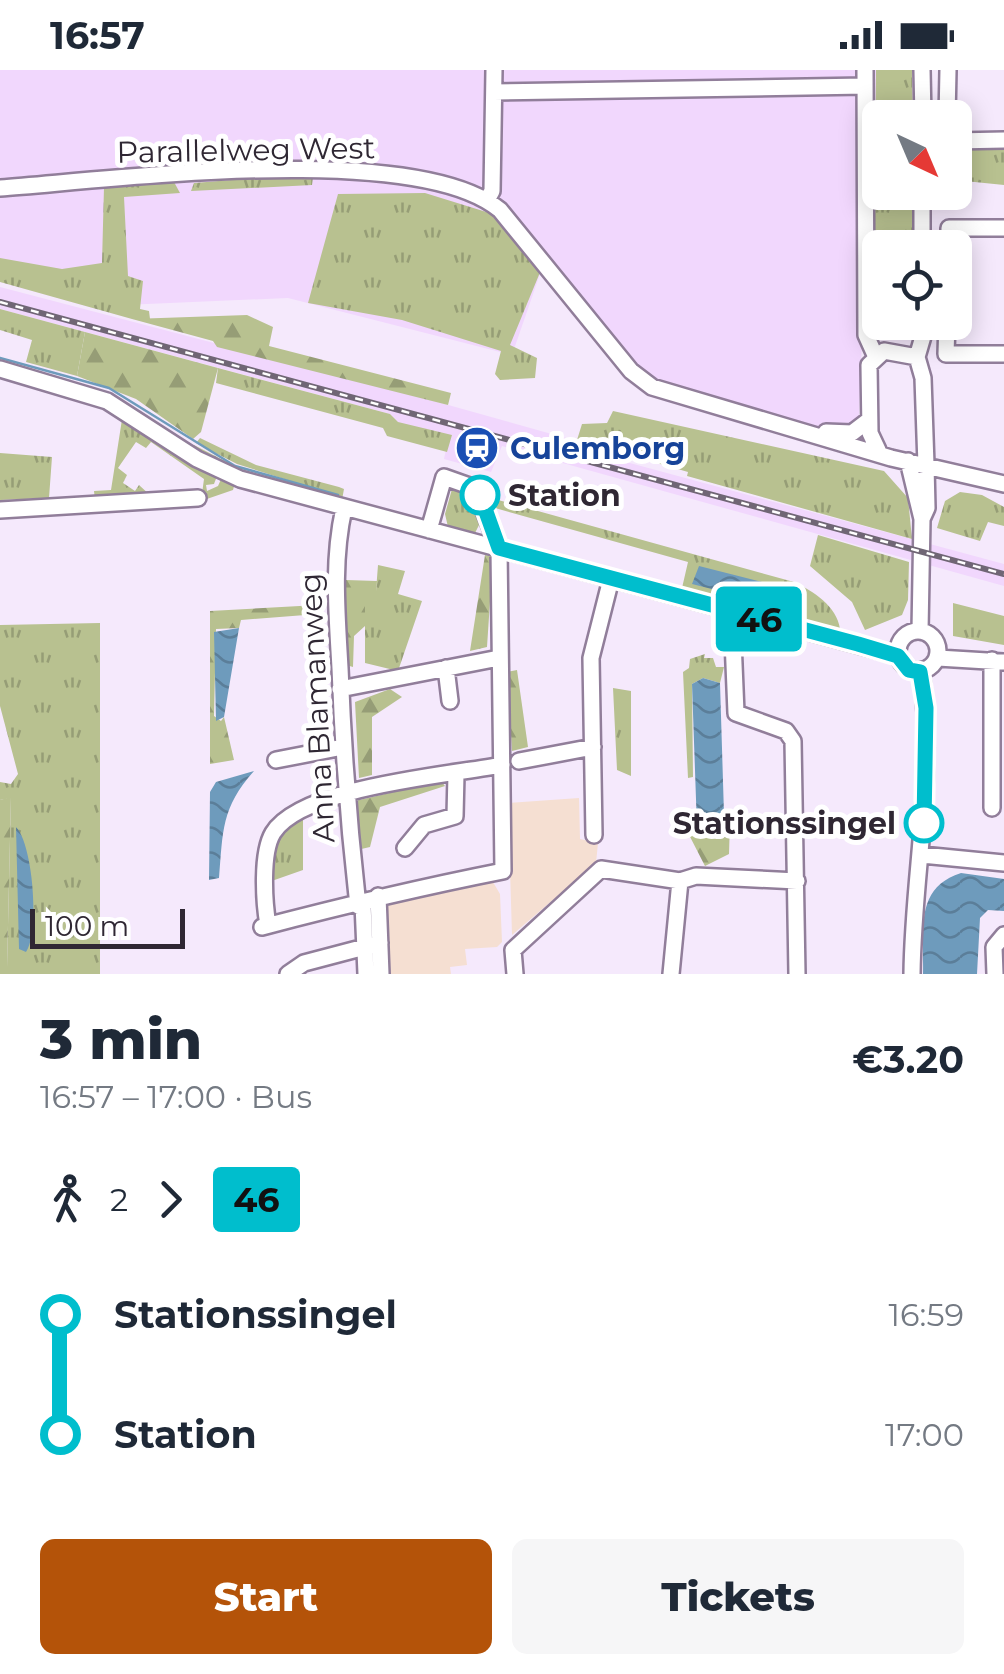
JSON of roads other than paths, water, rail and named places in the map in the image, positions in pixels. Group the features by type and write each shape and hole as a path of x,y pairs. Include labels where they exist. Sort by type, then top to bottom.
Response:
{"street":[{"path":"494,70 492,191 488,200 630,371 652,387 817,432 852,433 869,420"},
{"path":"922,70 922,100"},
{"path":"947,100 948,70"},
{"path":"494,92 865,78 869,324 879,353"},
{"path":"972,141 1004,140"},
{"name":"Parallelweg West","path":"0,188 185,176 348,172 430,182 488,200"},
{"path":"949,230 1004,228"},
{"path":"916,340 912,354 923,378 926,486 920,631 938,652 1000,659 992,808"},
{"path":"946,340 946,354 1004,354"},
{"path":"879,353 912,354"},
{"path":"878,450 869,420 869,365 879,353"},
{"path":"0,369 107,401 197,459 240,479 740,614 899,651"},
{"path":"817,432 835,442 878,450 908,461 933,458 1002,483"},
{"path":"925,458 944,470 1002,483"},
{"path":"908,461 922,519"},
{"path":"926,486 944,470"},
{"path":"429,530 444,476 469,483 480,495 499,548 504,871 378,896 360,905 265,926 263,892 272,834 301,808 502,765"},
{"path":"0,510 198,498"},
{"name":"Anna Blamanweg","path":"344,508 336,558 343,747 360,905 372,946"},
{"path":"594,835 591,658 611,579"},
{"path":"740,614 733,640 736,713 791,735 797,974"},
{"path":"899,651 907,634 920,631"},
{"path":"899,651 909,670 920,672"},
{"path":"920,672 938,652"},
{"path":"340,689 499,658"},
{"path":"446,668 450,701"},
{"path":"912,974 913,911 922,855 926,708 920,672"},
{"path":"276,760 343,747"},
{"path":"519,762 593,747"},
{"path":"406,848 424,825 456,816 456,774"},
{"path":"922,855 1004,864"},
{"path":"515,974 513,950 601,869 680,881 696,876 797,882"},
{"path":"671,974 680,881"},
{"path":"366,974 378,896"},
{"path":"994,974 994,947 1004,935"},
{"path":"288,974 304,963 372,946"},
{"path":"372,946 381,974"}],"water":[{"path":"699,566 782,587 793,596 794,610 692,584"},
{"path":"239,628 224,717 216,721 214,632"},
{"path":"703,678 720,683 724,814 719,826 697,828 692,684"},
{"path":"254,771 229,809 219,878 209,880 210,792 216,782"},
{"path":"16,827 27,851 33,888 33,926 26,952 19,949"},
{"path":"961,873 1004,879 1004,911 988,910 980,918 977,974 923,974 923,927 929,900 935,889"}],"waterway":[{"path":"0,358 109,388 235,466 338,495"}],"railway":[{"path":"0,302 1004,574"}],"place":[{"name":"Culemborg","path":"477,448"},
{"name":"Station","path":"480,495"},
{"name":"Stationssingel","path":"924,823"}]}
